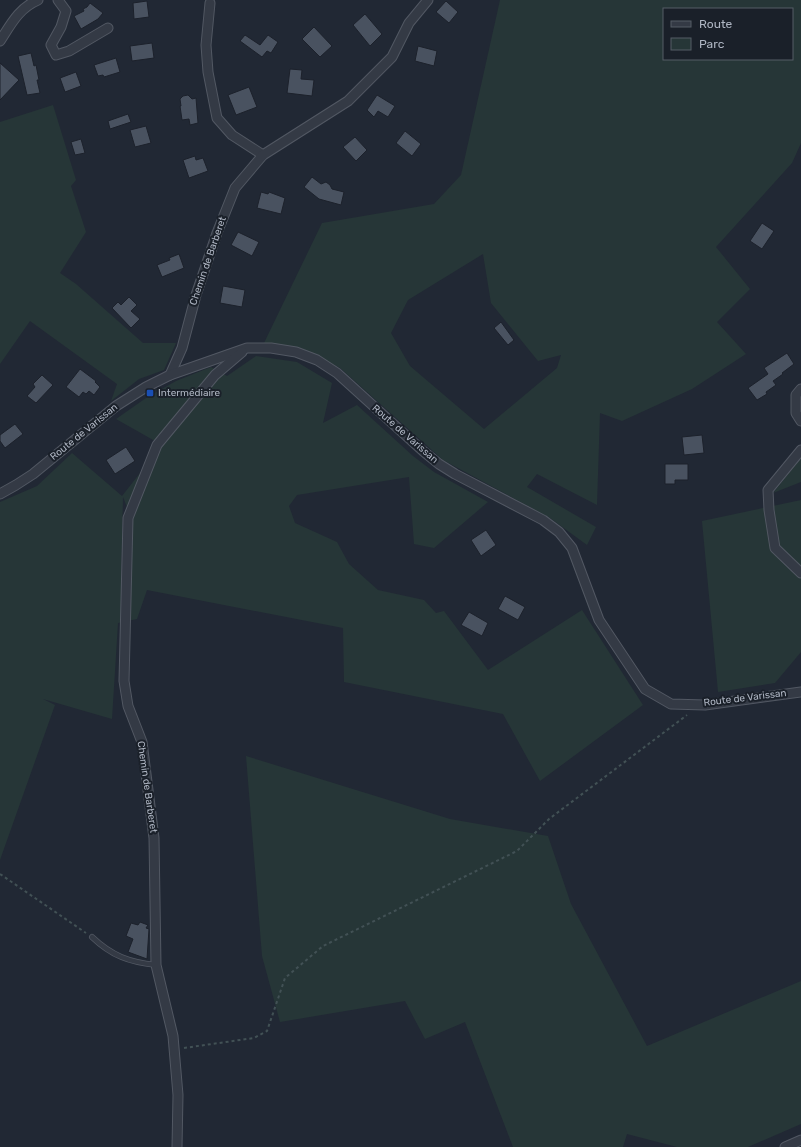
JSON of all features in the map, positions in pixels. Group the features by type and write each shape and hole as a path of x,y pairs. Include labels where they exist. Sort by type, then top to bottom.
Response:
{"street":[{"path":"0,41 17,14 29,4 38,0"},
{"path":"58,0 66,11 61,27 51,45 56,55 69,51 108,28"},
{"name":"Chemin de Barberet","path":"170,375 182,348 196,295 217,233 235,188 264,155 348,101 392,57 409,23 428,0"},
{"path":"210,3 206,45 208,72 217,118 232,135 264,155"},
{"name":"Chemin de Barberet","path":"177,1147 178,1095 175,1050 156,965 154,838 142,742 128,706 124,681 128,518 157,445 215,375 247,348"},
{"name":"Route de Varissan","path":"0,494 16,486 33,474 116,406 146,386 170,375 247,348 271,348 296,352 317,360 337,372 439,464 455,474 543,520 559,532 572,548 599,620 646,689 671,704 699,705 801,692"},
{"path":"801,389 796,396 796,413 801,421"},
{"path":"801,450 768,490 769,510 775,548 801,573"},
{"path":"785,1147 801,1140"}],"lane":[{"path":"92,937 104,948 121,957 141,964 156,965"}],"path":[{"path":"175,1050 254,1038 267,1031 285,978 323,946 517,851 549,819 699,705"},
{"path":"0,874 92,937"}],"green space":[{"path":"500,0 801,0 801,143 792,163 716,247 750,289 717,322 746,354 692,389 622,421 600,413 597,505 537,474 527,487 596,527 587,545 550,518 443,460 340,368 301,348 264,343 322,223 434,204 461,175","holes":["483,254 491,303 538,361 561,355 557,368 484,429 410,366 391,333 408,300"]},
{"path":"53,105 76,180 71,186 86,232 60,273 76,284 143,343 176,343 164,370 139,379 111,401 117,384 30,321 0,364 0,122"},
{"path":"256,356 297,362 332,383 323,423 357,405 413,456 434,472 488,502 434,548 414,544 409,477 297,495 289,506 295,523 337,542 349,564 378,590 424,600 436,613 444,611 488,670 582,610 643,705 540,781 503,714 344,682 343,628 147,590 137,619 118,623 112,719 43,699 55,705 0,860 0,502 37,486 72,453 122,496 162,445 116,419 146,398 176,381 211,367 227,376","holes":["123,497 133,522 128,582 121,581"]},
{"path":"801,458 801,482 773,493"},
{"path":"801,500 801,652 775,683 718,692 702,521"},
{"path":"246,756 450,819 548,836 571,904 647,1046 801,981 801,1124 748,1147 677,1147 627,1134 623,1147 513,1147 465,1022 425,1039 405,1001 280,1022 262,956"}],"building":[{"path":"147,1 149,17 134,19 133,3"},
{"path":"446,1 458,12 449,23 436,12"},
{"path":"90,3 103,13 98,19 81,29 74,16 84,11 83,9"},
{"path":"365,14 382,34 370,46 353,25"},
{"path":"314,27 332,46 320,57 302,39"},
{"path":"245,35 260,45 268,35 278,42 271,53 267,51 262,57 240,41"},
{"path":"152,43 154,58 132,61 130,46"},
{"path":"418,46 437,51 434,66 415,61"},
{"path":"31,53 34,66 36,65 40,93 27,95 18,56"},
{"path":"116,58 120,72 104,77 103,75 98,76 94,65"},
{"path":"0,63 19,80 0,100"},
{"path":"290,69 302,70 301,79 314,80 312,96 287,93"},
{"path":"76,72 81,86 65,92 60,78"},
{"path":"249,87 257,107 236,115 228,95"},
{"path":"188,95 192,99 196,98 198,123 190,125 189,119 182,120 180,106 180,99 183,96"},
{"path":"377,95 395,106 388,117 378,111 374,117 367,110"},
{"path":"128,114 131,122 110,129 108,121"},
{"path":"146,126 151,143 135,147 130,130"},
{"path":"405,131 421,144 412,156 396,143"},
{"path":"355,137 367,150 356,161 343,147"},
{"path":"81,139 85,153 75,155 71,142"},
{"path":"195,156 196,160 203,158 208,171 189,178 183,160"},
{"path":"312,177 321,184 326,182 332,189 344,192 341,205 319,199 304,187"},
{"path":"261,192 268,194 269,192 285,198 281,214 257,208"},
{"path":"762,223 774,231 762,249 750,241"},
{"path":"238,232 259,242 252,256 231,245"},
{"path":"179,254 184,268 162,277 157,265 170,260 169,258"},
{"path":"223,286 245,290 242,307 220,303"},
{"path":"129,297 137,305 131,311 140,319 131,328 112,308 118,302 121,305"},
{"path":"501,322 514,340 508,345 494,328"},
{"path":"787,353 794,364 773,381 776,385 766,392 767,394 757,400 748,388 768,374 764,368"},
{"path":"80,369 96,381 95,382 100,387 94,395 89,391 86,394 83,392 79,397 66,387"},
{"path":"42,375 53,385 36,403 27,396 35,387 33,384"},
{"path":"15,424 23,434 5,448 0,441 0,435"},
{"path":"702,435 704,453 684,455 682,437"},
{"path":"126,447 135,461 115,474 106,460"},
{"path":"665,464 688,464 688,480 675,480 675,484 665,484"},
{"path":"486,530 496,545 481,556 471,540"},
{"path":"505,596 525,607 518,620 498,609"},
{"path":"469,612 488,623 482,636 461,625"},
{"path":"140,922 148,925 146,928 149,929 147,959 128,952 133,939 126,936 131,923 138,925"}],"place":[{"name":"Intermédiaire","path":"150,393"}]}
